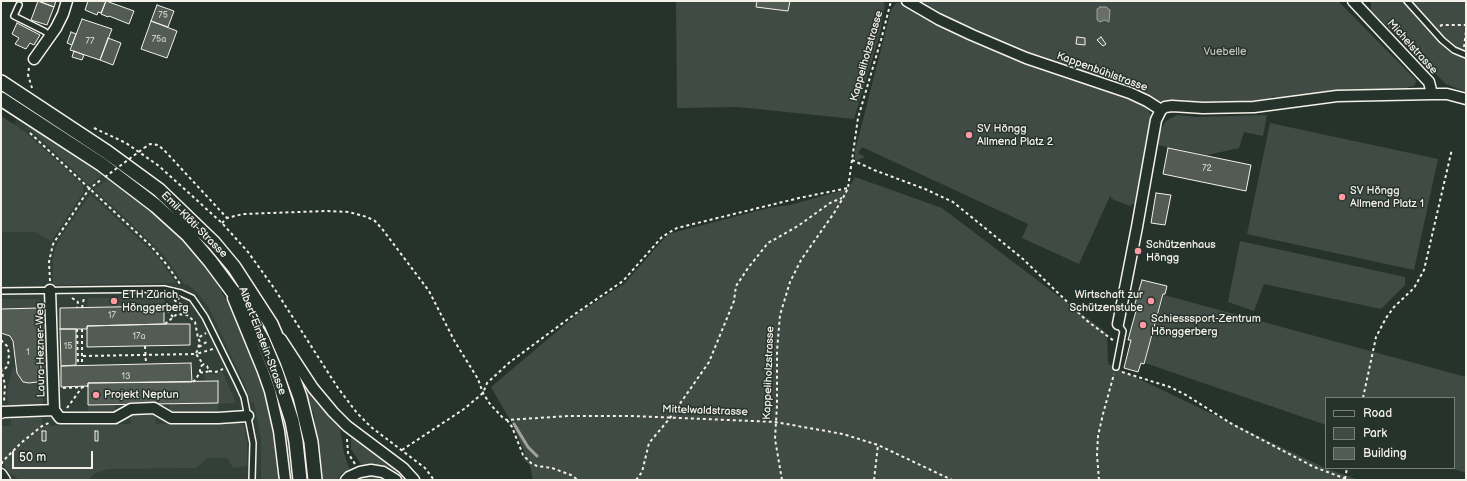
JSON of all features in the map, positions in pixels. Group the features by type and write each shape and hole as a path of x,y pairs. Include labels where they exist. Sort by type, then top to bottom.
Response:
{"street":[{"path":"30,57 58,27 67,1"},
{"name":"Kappenbühlstrasse","path":"907,1 938,19 972,35 1026,58 1130,94 1147,101 1161,110"},
{"name":"Michelstrasse","path":"1353,1 1429,82 1432,94"},
{"name":"Emil-Klöti-Strasse","path":"1,82 107,152 158,190 214,243 234,266 271,324 287,361 300,397 311,442 315,480"},
{"path":"1118,324 1138,227 1156,120 1161,110 1165,107 1254,108 1337,96 1448,94 1466,99"},
{"name":"Emil-Klöti-Strasse","path":"1,99 101,164 156,206 188,235 226,282 242,304 263,341 276,372 292,421 300,480"},
{"name":"Albert-Einstein-Strasse","path":"226,282 270,391 277,418 285,480"},
{"name":"Laura-Hezner-Weg","path":"50,290 54,410"},
{"name":"Albert-Einstein-Strasse","path":"271,324 313,388 347,426 404,468 414,480"},
{"path":"2,412 54,410 60,418 115,418 131,409 154,408 171,418 218,418 248,416"},
{"path":"346,480 360,472 371,470 383,472 396,480"},
{"path":"1,474 5,480"}],"lane":[{"path":"1407,1 1433,30 1454,50 1465,54"},
{"path":"19,5 14,16 51,36"},
{"path":"1,291 164,289 182,293 192,298 205,317 244,397 253,443 252,480"},
{"path":"1116,367 1123,331 1118,324"}],"path":[{"name":"Kappeliholzstrasse","path":"782,480 775,439 777,405 777,351 780,315 790,282 801,260 843,198 848,188 858,118 891,1"},
{"path":"1433,30 1442,25 1466,25"},
{"path":"1465,54 1466,31"},
{"path":"30,57 28,75 32,89"},
{"path":"89,127 126,143 159,166 222,223 248,252 274,288 338,388 357,413 371,427 425,468 434,480"},
{"path":"27,130 152,246 168,265 180,284 182,293"},
{"path":"50,290 49,262 53,244 90,189 150,144 158,144 227,218"},
{"path":"1363,397 1376,337 1386,318 1394,307 1414,288 1424,270 1452,149"},
{"path":"852,160 925,189 953,202 1023,259 1086,320 1120,346"},
{"path":"402,450 444,423 483,393 487,383 510,362 623,281 662,237 670,232 677,228 798,198 848,188"},
{"path":"636,480 642,472 649,443 670,418 709,362 734,302 736,286 748,268 768,243 798,226 830,203 843,198"},
{"path":"222,223 227,218 243,214 341,211 355,213 375,221 429,291 455,342 478,379 483,393 490,404 503,418 507,420 512,427 524,455 531,463 537,466 552,468 571,475 578,480"},
{"path":"77,296 71,297 78,302 77,308"},
{"path":"82,308 84,296"},
{"path":"171,298 181,303 192,312"},
{"path":"173,317 168,312 178,310 195,322 200,342 196,354"},
{"path":"165,324 177,314 187,315"},
{"path":"82,356 196,354 214,349 204,328"},
{"path":"78,329 78,365"},
{"path":"82,365 82,329 87,330"},
{"path":"198,338 206,333"},
{"path":"1,340 7,346 9,353 8,366 2,371"},
{"path":"198,348 209,340"},
{"path":"145,346 146,364"},
{"path":"196,354 203,364 207,366 209,371"},
{"path":"200,372 216,372 223,369 220,362"},
{"path":"193,382 200,372 200,368 203,364"},
{"path":"1,368 5,385 2,412"},
{"path":"1099,480 1097,455 1098,436 1115,370 1170,387 1186,395 1232,424 1314,467 1345,480 1349,480"},
{"path":"54,388 88,386"},
{"name":"Mittelwaldstrasse","path":"507,420 568,416 775,422 843,434 878,445 952,480"},
{"path":"2,462 42,426"},
{"path":"347,426 348,453 360,472"},
{"path":"874,480 878,445"},
{"path":"1345,480 1347,469"}],"shaded area":[{"path":"1100,7 1106,7 1110,10 1109,22 1105,20 1100,22 1097,20 1097,9"},
{"name":"ETH Zürich, Hönggerberg","path":"1,116 14,124 18,116 109,178 191,249 205,266 218,285 274,383 295,480 1,480"}],"green space":[{"path":"676,1 882,1 885,4 880,34 854,119 738,107 677,108"},
{"name":"Vuebelle","path":"913,1 1338,1 1415,79 1416,82 1414,86 1408,87 1408,90 1281,100 1274,96 1270,101 1240,104 1179,103 1158,101 996,44"},
{"path":"1371,1 1466,1 1466,92 1446,84 1371,11"},
{"path":"896,3 903,3 1132,97 1145,105 1151,115 1135,203 1130,206 1112,199 1110,196 1079,264 1022,238 1028,224 862,147 858,153 865,157 855,161 855,151 891,10"},
{"path":"1177,115 1197,117 1267,115 1263,136 1244,132 1239,148 1207,155 1158,145 1160,130 1166,121"},
{"path":"1,116 24,131 83,185 83,193 51,241 35,232 1,232"},
{"path":"18,117 103,174 90,185 87,183"},
{"name":"SV Höngg Allmend Platz 1","path":"1270,123 1438,159 1414,270 1247,234"},
{"path":"855,177 942,208 1107,333 1108,364 1325,469 1359,480 533,480 530,466 523,458 525,454 514,427 491,387 580,312 624,284 668,234 769,208 790,205 848,189"},
{"path":"109,178 152,210 177,233 205,266 218,285 271,384 274,383 287,422 295,480 261,480 261,439 254,403 251,403 245,385 208,306 196,291 188,285 185,285 166,258 155,246 95,190"},
{"path":"91,195 157,256 176,283 53,285 53,259 55,249 60,238"},
{"path":"1240,241 1405,277 1405,285 1381,309 1264,284 1254,311 1228,302"},
{"path":"1164,295 1466,377 1466,473 1454,469 1455,397 1325,397 1325,425 1145,363"},
{"path":"149,297 164,299 164,306 87,308 88,298"},
{"path":"1,299 40,299 40,308 47,308 49,378 42,378 40,309 1,309"},
{"path":"13,367 23,382 33,383 42,378 43,407 10,408 7,395"},
{"path":"222,371 236,403 218,404 218,413 170,413 169,403 206,380 204,376 205,374 217,374"},
{"path":"300,376 311,394 340,428 344,453 350,470 341,474 337,480 320,480 314,415"},
{"path":"88,405 115,405 116,414 88,415"},
{"path":"155,414 156,424 240,423 244,425 247,442 247,466 233,468 227,458 208,458 196,468 108,469 94,474 88,480 20,480 8,472 2,460 1,426 11,426 11,417 42,417 42,426 131,424 131,415"},
{"path":"351,436 399,471 407,480 404,480 382,467 362,466 351,449"},
{"path":"366,476 378,476 389,480 355,480"}],"building":[{"path":"38,1 56,1 54,7"},
{"path":"38,1 54,7 47,25 31,20"},
{"path":"88,1 106,1 101,13 98,12 97,15 85,10"},
{"path":"106,1 134,11 129,24 101,14"},
{"path":"757,1 790,1 788,11 756,7"},
{"path":"157,5 174,11 168,27 151,21"},
{"path":"82,19 112,29 100,60 70,50"},
{"path":"151,21 177,31 167,58 141,49"},
{"path":"17,23 40,35 34,45 30,43 26,49 15,44 19,38 12,34"},
{"path":"71,32 76,34 72,45 67,43"},
{"path":"1077,37 1085,38 1085,45 1076,44"},
{"path":"1101,37 1106,44 1103,46 1097,40"},
{"path":"108,38 121,43 113,65 100,60"},
{"path":"74,51 84,55 82,60 72,57"},
{"path":"1168,148 1251,165 1246,191 1163,174"},
{"path":"1156,193 1171,195 1165,225 1151,223"},
{"name":"Schiesssport-Zentrum Hönggerberg","path":"1142,280 1167,286 1165,294 1163,294 1144,364 1141,363 1138,372 1124,368 1131,340 1128,340 1136,311 1133,310"},
{"path":"164,306 164,324 87,326 87,329 60,329 60,308"},
{"path":"40,308 42,378 37,382 23,382 17,373 13,341 10,336 1,333 1,309"},
{"path":"190,324 190,345 87,347 87,326"},
{"path":"60,329 76,329 76,365 61,366"},
{"path":"191,363 192,382 88,383 88,386 61,387 61,366"},
{"path":"218,381 218,403 88,405 88,383"},
{"path":"42,431 46,431 46,441 42,441"},
{"path":"95,431 98,431 98,441 95,441"}],"waterway":[{"path":"514,424 528,447 537,456"}],"place":[{"name":"SV Höngg Allmend Platz 2","path":"969,135"},
{"name":"SV Höngg Allmend Platz 1","path":"1342,197"},
{"name":"Schützenhaus Höngg","path":"1138,251"},
{"name":"ETH Zürich, Hönggerberg","path":"114,301"},
{"name":"Wirtschaft zur Schützenstube","path":"1151,301"},
{"name":"Schiesssport-Zentrum Hönggerberg","path":"1143,325"},
{"name":"Projekt Neptun","path":"96,395"}]}
